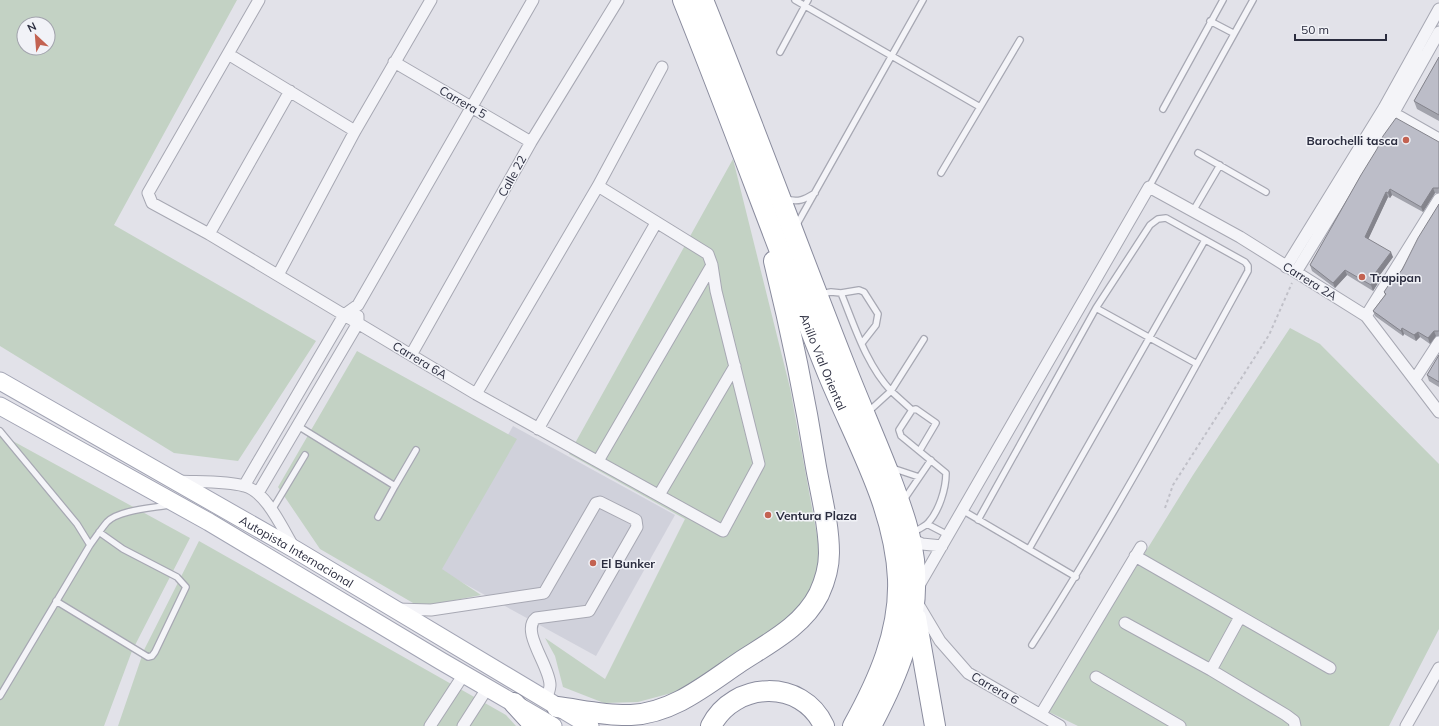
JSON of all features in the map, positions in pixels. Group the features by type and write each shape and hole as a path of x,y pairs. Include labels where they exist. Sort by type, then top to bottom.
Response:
{"highway":[{"name":"Anillo Vial Oriental","path":"683,0 828,374 868,468 889,523 895,547 898,582 895,614 890,642 873,691 853,726"},
{"name":"Anillo Vial Oriental","path":"703,0 792,232 901,505 910,536 915,599 909,635 900,664 871,726"},
{"path":"552,711 630,715 656,711 668,707 698,690 792,627 808,611 824,583 829,553 826,528 803,391 769,241 768,216"},
{"path":"915,599 935,726"},
{"path":"711,726 720,713 734,700 751,693 769,690 787,694 804,702 817,715 824,726"},
{"path":"514,703 536,726"}],"main road":[{"name":"Autopista Internacional","path":"0,381 296,550 452,643 552,711"},
{"name":"Autopista Internacional","path":"0,406 209,522 514,703 552,711 590,726"}],"street":[{"path":"259,0 228,54 355,131"},
{"path":"278,275 355,131 431,0"},
{"path":"244,486 344,315 358,306 533,0"},
{"name":"Calle 22","path":"411,355 531,142 618,0"},
{"path":"1296,272 1389,110 1439,8"},
{"path":"1286,267 1439,32"},
{"name":"Carrera 6A","path":"228,54 148,193 152,204 209,234 476,394 538,429 598,460 723,531 759,464 735,366"},
{"name":"Carrera 5","path":"394,62 531,142"},
{"path":"476,394 598,186 662,67"},
{"path":"209,234 290,91"},
{"path":"1389,110 1439,138"},
{"path":"598,186 708,254 712,265 716,291 735,366 659,495"},
{"path":"915,599 962,510 1149,187"},
{"name":"Carrera 2A","path":"1149,187 1240,237 1366,316 1416,379 1439,412"},
{"path":"1366,316 1439,199"},
{"path":"538,429 656,223"},
{"path":"598,460 712,265"},
{"path":"258,494 358,323 358,306"},
{"path":"1416,379 1439,342"},
{"path":"175,480 244,486 258,494 272,511 296,550"},
{"path":"393,609 431,610 544,593 596,503 600,502 636,520 637,527 589,611 536,618 532,621 530,630 547,672 552,711"},
{"path":"910,536 922,544 942,546"},
{"path":"1041,714 1138,552 1240,617 1330,668"},
{"name":"Carrera 6","path":"915,599 940,642 968,673 1060,726"},
{"path":"1211,670 1240,617"},
{"path":"1125,623 1211,670 1286,715 1294,721 1295,726"},
{"path":"1406,726 1439,668"},
{"path":"430,726 464,674"},
{"path":"1096,677 1180,726"},
{"path":"463,726 488,687"}],"lane":[{"path":"795,0 893,55 980,107"},
{"path":"780,52 808,0"},
{"path":"792,232 816,193 923,0"},
{"path":"1163,109 1210,21 1223,0"},
{"path":"1149,187 1195,106 1233,33 1253,0"},
{"path":"1210,21 1233,33"},
{"path":"941,173 1020,40"},
{"path":"1198,153 1266,192"},
{"path":"1193,211 1220,165"},
{"path":"779,198 795,202 802,201 816,193"},
{"path":"978,520 1096,308 1150,225 1158,218 1166,218 1245,262 1248,266 1248,270 1197,364 1076,577 1032,645"},
{"path":"1029,549 1148,337 1205,240"},
{"path":"817,295 831,292 840,293 859,290 864,292 878,314 876,325 862,343"},
{"path":"840,293 880,379 912,410 916,409 936,423 920,450"},
{"path":"1096,308 1197,364"},
{"path":"865,415 891,391 924,339"},
{"path":"910,536 927,524 935,512 946,484 946,473 920,450 901,436 899,430 912,410"},
{"path":"298,426 395,486"},
{"path":"0,431 76,524 90,545"},
{"path":"378,517 416,450"},
{"path":"272,511 305,455"},
{"path":"901,505 918,477 931,460"},
{"path":"885,465 918,477"},
{"path":"0,696 90,545 107,521 114,516 176,504"},
{"path":"962,510 1076,577"},
{"path":"927,524 948,535"},
{"path":"56,601 148,657 152,656 155,652 186,587 177,577 123,549 99,532"}],"path":[{"path":"1165,508 1173,485 1270,335 1296,272"}],"shaded area":[{"path":"513,426 675,515 596,656 434,567"}],"green space":[{"path":"0,0 237,0 114,225 316,341 238,461 174,453 0,346"},
{"path":"733,159 790,388 823,568 802,610 679,691 638,702 604,703 563,687 555,656 545,638 605,679 685,519 569,454"},
{"path":"1290,328 1320,344 1439,464 1439,629 1389,726 1078,726 1047,711 1193,475"},
{"path":"357,351 517,439 442,569 481,595 420,607 320,549 278,487"},
{"path":"0,434 190,538 132,651 104,726 0,726"},
{"path":"199,541 506,715 516,726 118,726 144,650"}],"building":[{"path":"1439,57 1439,115 1414,101"},
{"path":"1396,118 1439,142 1439,188 1433,188 1421,207 1390,189 1388,193 1386,192 1365,237 1391,252 1373,276 1376,278 1371,285 1345,270 1333,283 1310,265 1383,136"},
{"path":"1439,204 1439,331 1434,331 1428,338 1418,332 1414,335 1402,328 1401,331 1373,311 1386,294 1384,292 1388,286 1402,270 1418,238"},
{"path":"1439,355 1439,382 1427,375"}],"place":[{"name":"Barochelli tasca","path":"1406,140"},
{"name":"Trapipan","path":"1362,277"},
{"name":"Ventura Plaza","path":"768,515"},
{"name":"El Bunker","path":"593,563"}]}
